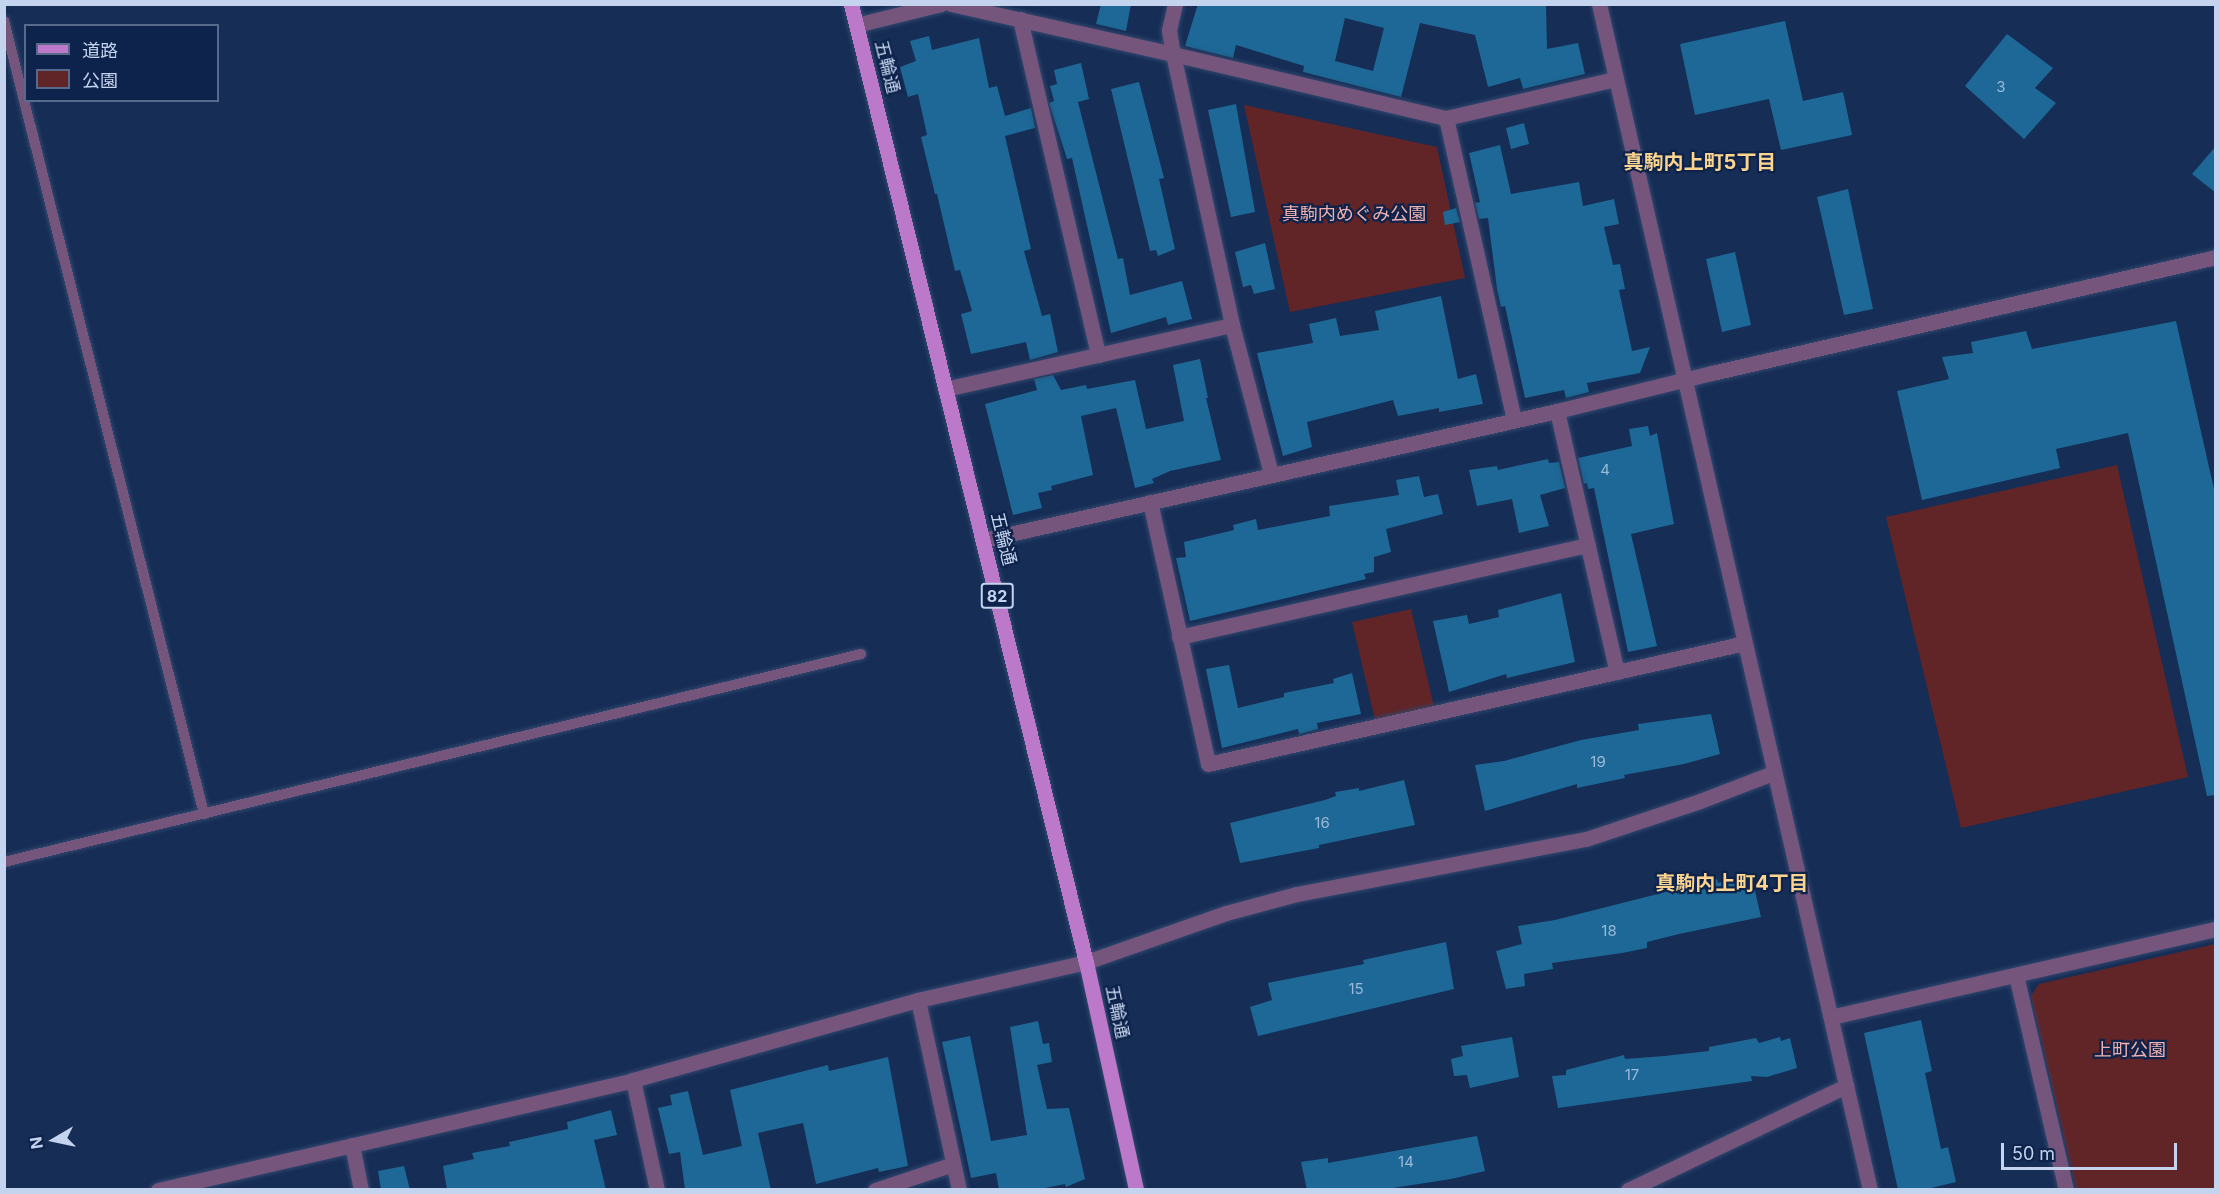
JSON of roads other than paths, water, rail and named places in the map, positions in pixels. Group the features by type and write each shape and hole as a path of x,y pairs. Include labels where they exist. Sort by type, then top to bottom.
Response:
{"main road":[{"name":"五輪通","path":"851,4 1086,962 1136,1190"}],"street":[{"path":"856,25 941,4"},
{"path":"951,4 1446,118 1615,78"},
{"path":"1175,4 1169,30 1173,54 1232,325 1271,474"},
{"path":"1599,4 1870,1190"},
{"path":"1020,19 1098,355"},
{"path":"1446,118 1514,420"},
{"path":"983,540 1557,411 2216,257"},
{"path":"945,389 1232,325"},
{"path":"1557,411 1617,672"},
{"path":"1150,502 1208,764 1745,643"},
{"path":"1179,637 1588,545"},
{"path":"158,1190 633,1080 918,1000 1086,962 1226,913 1297,894 1586,839 1690,805 1773,773"},
{"path":"1831,1017 2216,929"},
{"path":"2016,975 2066,1190"},
{"path":"918,1000 959,1190"},
{"path":"633,1080 657,1190"},
{"path":"1628,1190 1846,1086"},
{"path":"352,1145 361,1190"},
{"path":"875,1190 953,1164"}],"lane":[{"path":"4,21 7,42 204,814"},
{"path":"4,862 861,654"}],"district":[{"name":"真駒内上町5丁目","path":"1700,162"},
{"name":"真駒内上町4丁目","path":"1732,883"}],"park label":[{"name":"真駒内めぐみ公園","path":"1354,214"},
{"name":"上町公園","path":"2130,1050"}]}
